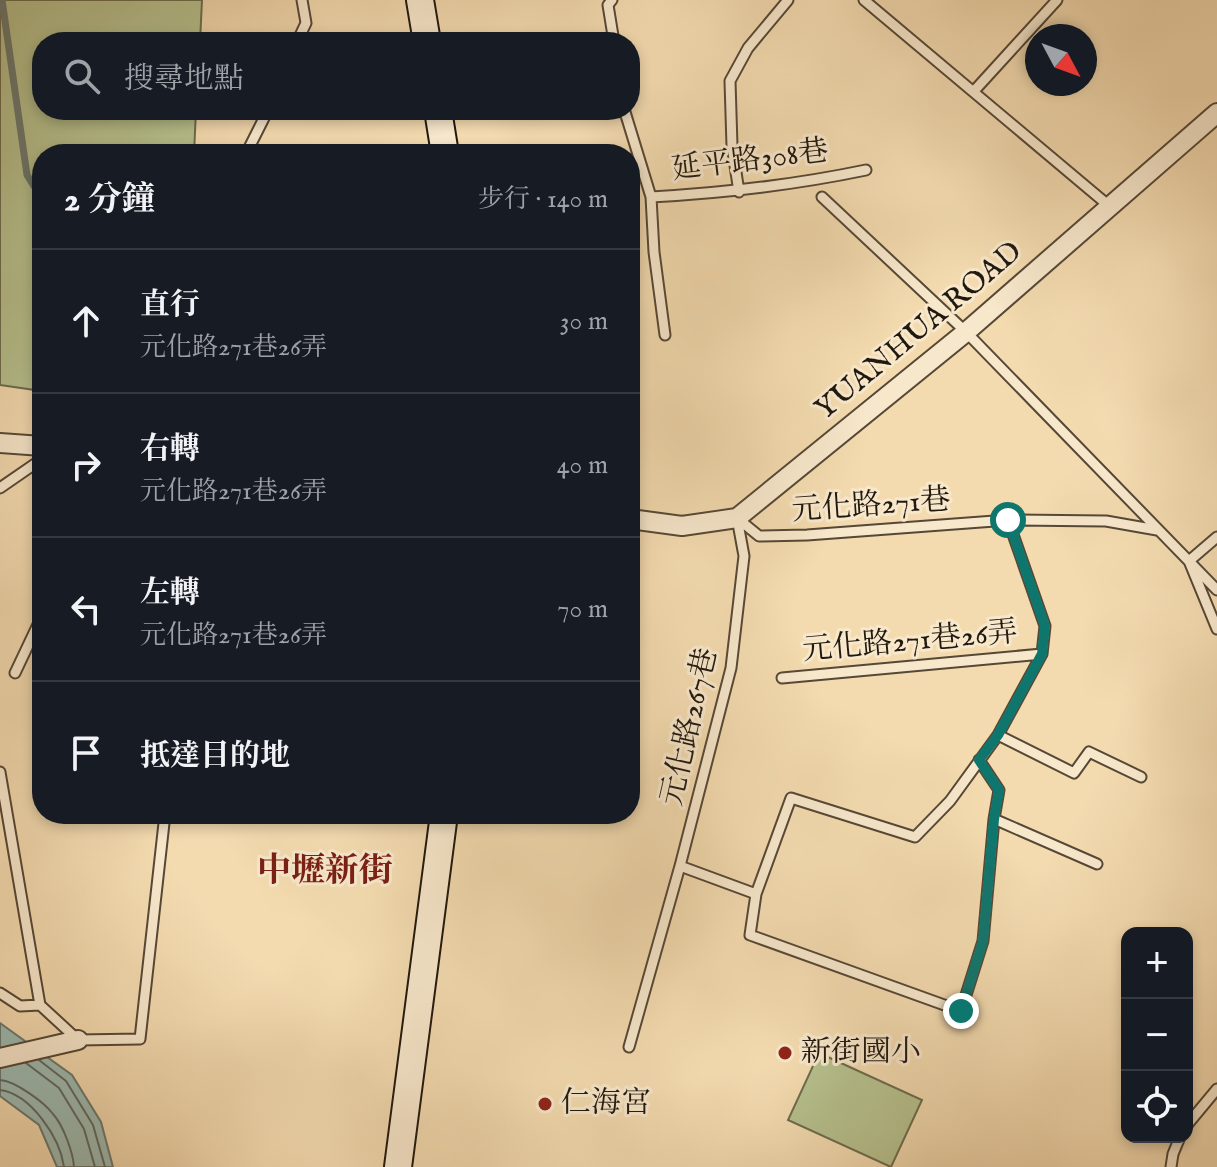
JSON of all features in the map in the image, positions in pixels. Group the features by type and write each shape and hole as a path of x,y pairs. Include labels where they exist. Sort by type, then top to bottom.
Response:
{"main road":[{"path":"420,0 425,32"},
{"path":"440,120 443,144"},
{"path":"398,1167 443,824"}],"street":[{"name":"YUANHUA ROAD","path":"737,518 966,332 1217,113"},
{"path":"0,443 32,445"},
{"path":"640,520 682,526 737,518"},
{"path":"0,1058 78,1040"}],"lane":[{"path":"302,0 306,23 302,32"},
{"path":"612,0 608,5 612,32"},
{"path":"739,192 732,146 730,81 748,48 788,0"},
{"path":"864,0 1108,205"},
{"path":"974,91 1057,0"},
{"path":"251,144 263,120"},
{"name":"延平路308巷","path":"628,120 635,144"},
{"name":"延平路308巷","path":"640,161 651,197 739,192 812,182 866,170"},
{"path":"651,197 654,252 665,335"},
{"path":"822,197 966,332 1217,590"},
{"path":"0,488 32,466"},
{"name":"元化路271巷","path":"737,518 759,536 1008,520 1106,521 1157,530"},
{"name":"元化路267巷","path":"629,1047 731,668 744,556 737,518"},
{"name":"元化路271巷26弄","path":"979,760 999,790 983,941 961,1011 750,935 756,894 791,798 915,837 950,801 979,760 998,735 1042,654 1045,626 1008,520"},
{"path":"1189,561 1217,537"},
{"path":"1189,561 1217,629"},
{"path":"15,673 32,637"},
{"name":"元化路271巷26弄","path":"782,678 1042,654"},
{"path":"998,735 1074,773 1089,752 1141,777"},
{"path":"0,772 40,1005 78,1040 140,1039 164,824"},
{"path":"994,819 1097,864"},
{"path":"680,866 756,894"},
{"path":"0,993 20,1006 40,1005"},
{"path":"1193,1118 1217,1089"},
{"path":"1171,1167 1178,1143"}],"green space":[{"path":"0,0 202,0 200,32 32,32 32,120 196,120 194,144 32,144 32,390 0,385"},
{"path":"819,1053 922,1100 891,1167 788,1120"}],"water":[{"path":"0,1023 72,1075 101,1122 113,1167 57,1167 39,1125 0,1096"}],"waterway":[{"path":"2,0 27,175 32,183"}],"place":[{"name":"新街國小","path":"785,1053"},
{"name":"仁海宮","path":"545,1104"}],"district":[{"name":"中壢新街","path":"325,871"}],"route":[{"path":"961,1011 983,941 999,790 979,760 998,735 1042,654 1045,626 1008,520"}]}
